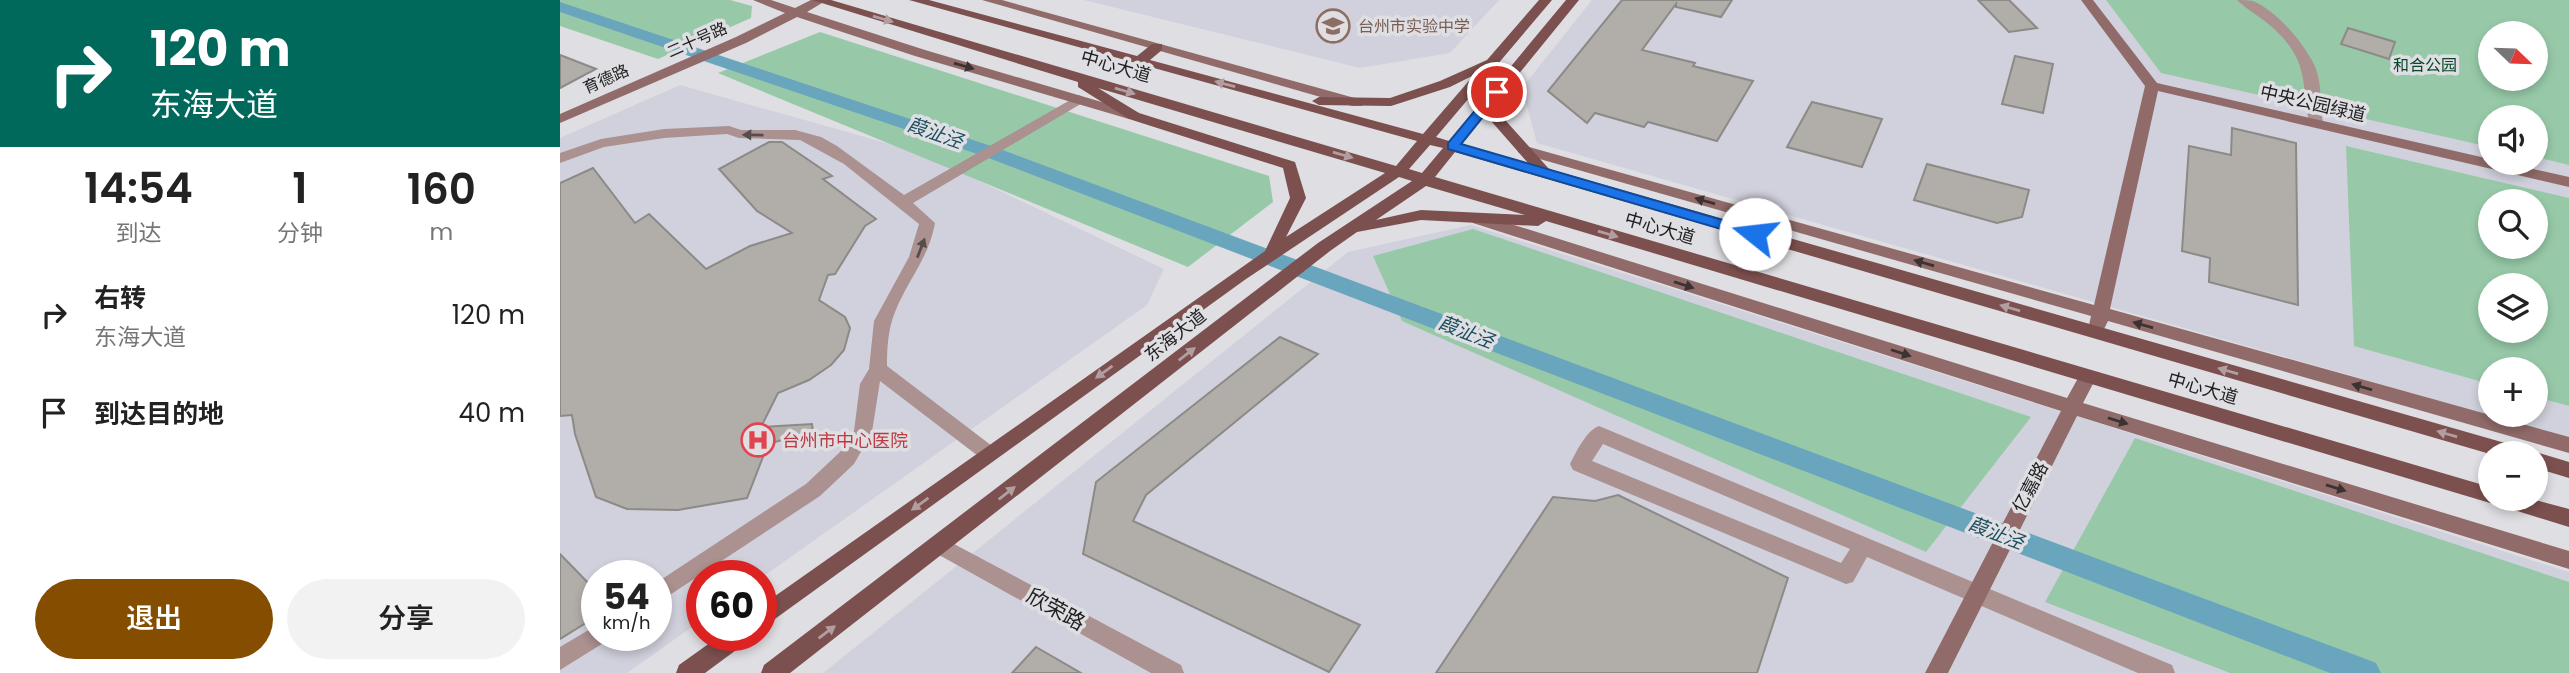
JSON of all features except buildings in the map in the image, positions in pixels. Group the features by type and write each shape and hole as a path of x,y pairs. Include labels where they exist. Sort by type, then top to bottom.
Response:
{"main road":[{"path":"759,0 920,53 1290,165 1298,198 1283,225 1272,254"},
{"path":"798,11 819,0"},
{"name":"中心大道","path":"819,0 2478,491"},
{"name":"中心大道","path":"915,0 1452,146 2478,443"},
{"path":"988,0 1357,103"},
{"name":"东海大道","path":"777,607 1240,275 1397,172 1546,0"},
{"name":"东海大道","path":"772,673 1325,247 1424,180 1573,0"},
{"path":"2087,0 2152,86 2097,333"},
{"name":"二十号路","path":"667,72 741,40 798,11"},
{"path":"1140,61 1157,47"},
{"path":"1267,96 1357,103 1391,102 1445,84 1493,61"},
{"name":"育德路","path":"560,119 667,72"},
{"path":"1069,74 1134,116"},
{"path":"1512,74 1502,99 1499,122 1545,173"},
{"name":"中央公园绿道","path":"2152,86 2569,181"},
{"path":"1524,150 2569,445"},
{"path":"1351,230 1421,215 1566,222"},
{"path":"1479,219 2072,407 2569,560"},
{"name":"亿嘉路","path":"1936,673 2017,510 2088,376"},
{"path":"2548,464 2569,470"},
{"path":"2545,511 2569,518"},
{"path":"687,673 717,651"}],"street":[{"path":"2243,0 2260,10 2297,45 2312,79 2316,123"},
{"path":"898,198 1072,97"},
{"path":"560,158 582,148 651,133 729,130 739,134 806,136 898,198 927,223 925,243 888,307 878,343 878,369 869,384 863,432 848,458 813,490 672,584"},
{"path":"878,369 989,454"},
{"path":"1862,547 1846,575 1580,464 1599,434 2164,673"},
{"name":"欣荣路","path":"939,545 1173,673"},
{"path":"560,660 581,646"}],"shaded area":[{"name":"台州市实验中学","path":"1084,0 1499,0 1450,53 1360,68"},
{"path":"1592,0 2569,0 2569,438 2531,427 2548,427 2548,357 2478,357 2478,412 1537,143 1522,88"},
{"name":"台州市中心医院","path":"680,85 918,152 1164,269 1147,305 777,567 777,560 686,560 686,631 672,641 672,560 581,560 581,651 658,651 627,673 560,673 560,138"},
{"path":"1471,225 2569,572 2569,673 823,673 1348,252"}],"green space":[{"path":"560,0 730,0 752,6 751,18 658,59 560,26"},
{"name":"和合公园","path":"2106,0 2569,0 2569,165 2548,160 2548,105 2478,105 2478,144 2161,73"},
{"path":"820,32 1269,176 1273,202 1188,267 718,73"},
{"path":"2346,146 2530,189 2478,189 2478,259 2548,259 2548,193 2569,198 2569,406 2548,400 2548,357 2478,357 2478,381 2354,346"},
{"path":"1473,229 2031,417 1926,552 1402,321 1373,256"},
{"path":"2135,438 2569,582 2569,673 2230,673 2045,602"}],"waterway":[{"name":"葭沚泾","path":"560,7 993,153 2366,673"}],"place":[{"name":"台州市实验中学","path":"1333,26"},
{"name":"台州市中心医院","path":"758,440"}],"route":[{"path":"1497,92 1452,146 1755,234"}]}
